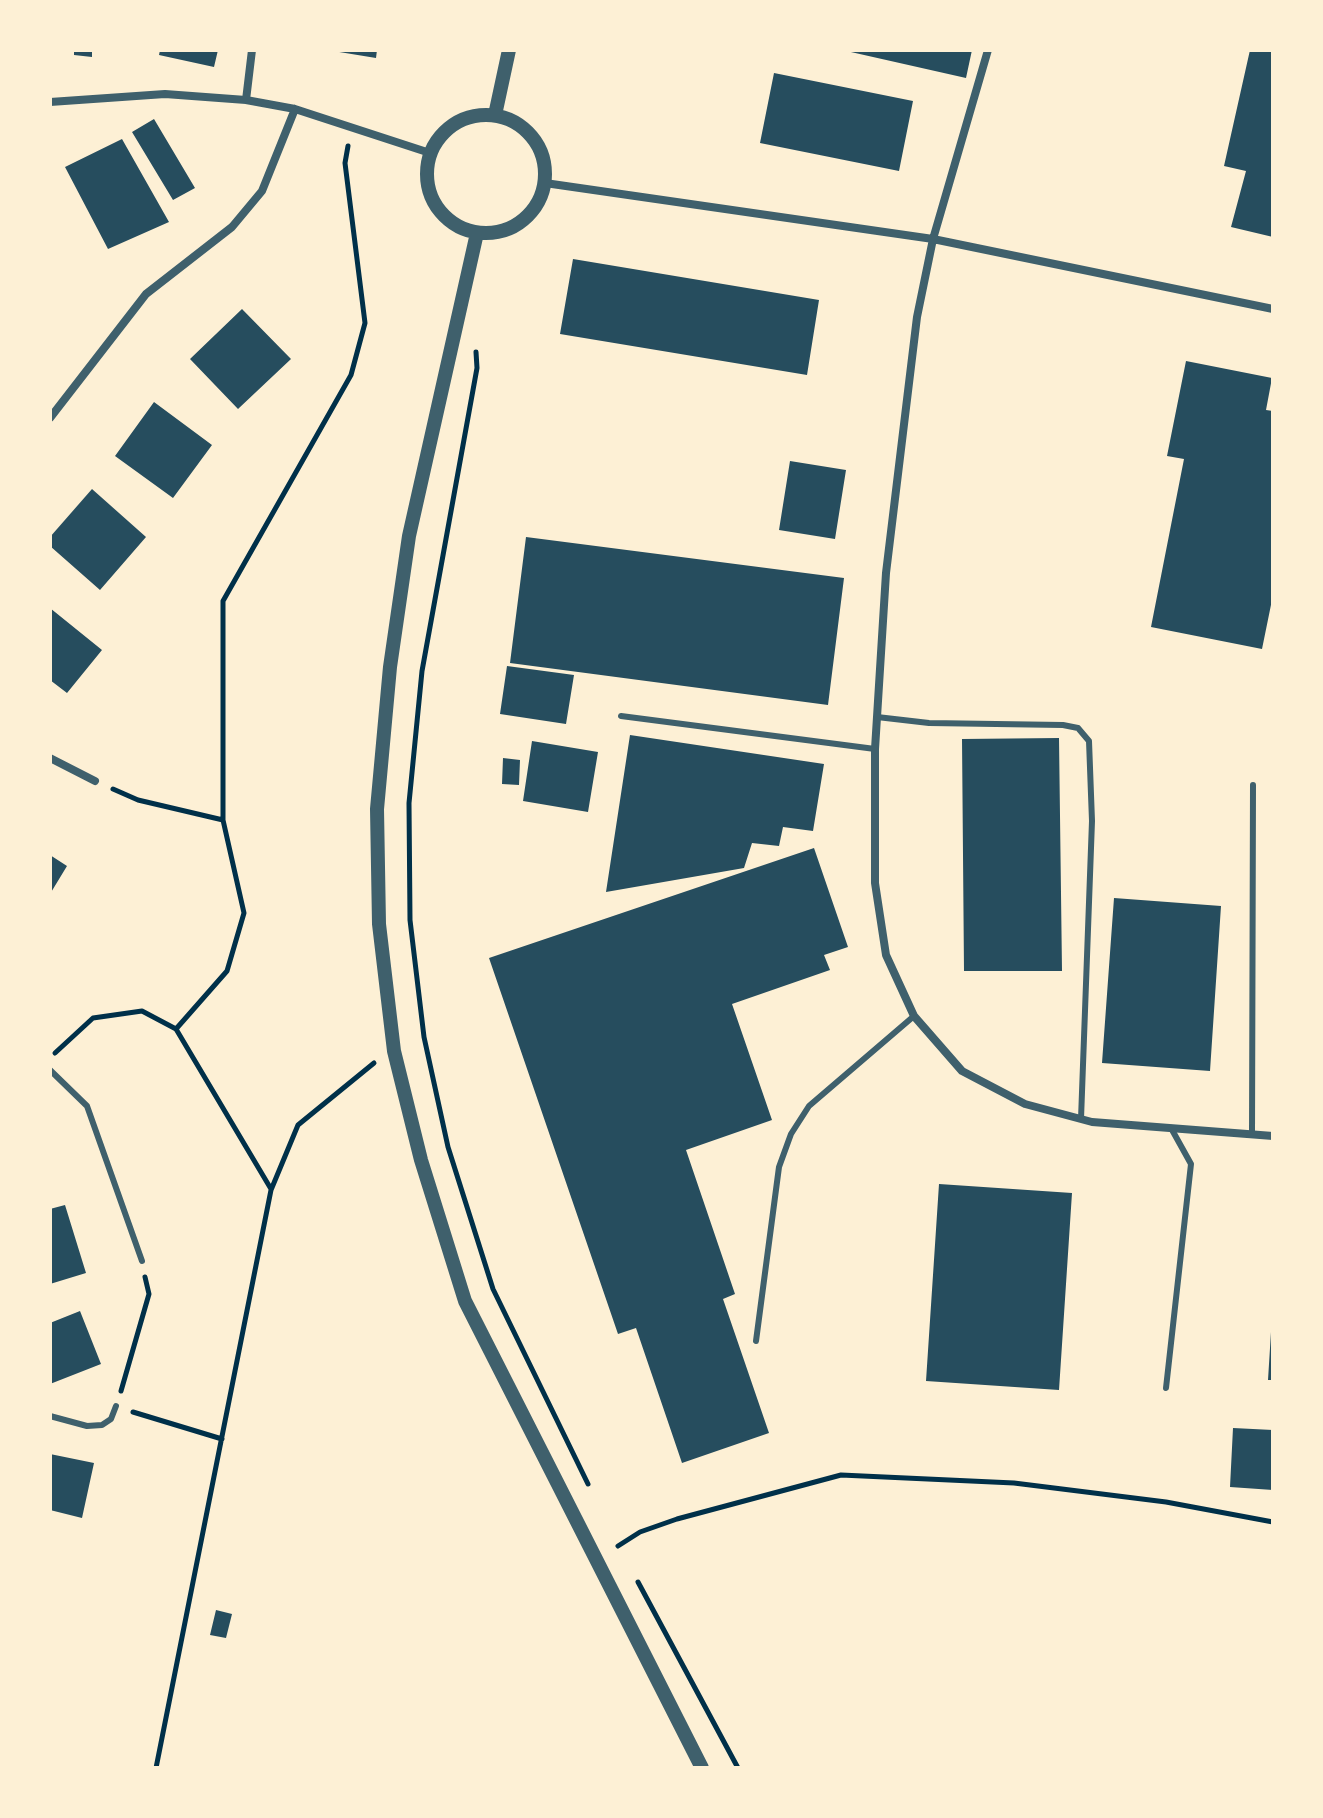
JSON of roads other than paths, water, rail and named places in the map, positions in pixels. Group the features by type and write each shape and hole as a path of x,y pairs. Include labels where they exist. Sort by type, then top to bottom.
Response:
{"street":[{"path":"246,100 252,50"},
{"path":"495,115 509,50"},
{"path":"988,50 933,239 917,317 886,573 875,749 875,883 886,955 914,1016 962,1071 1025,1104 1081,1119 1273,1136"},
{"path":"50,102 165,94 246,100 295,109 430,153"},
{"path":"50,418 146,294 232,227 262,191 295,109"},
{"path":"475,115 495,115 513,121 528,132 545,164 545,183 539,200 521,221 495,232 477,233 445,218 434,204 426,170 430,153 440,136 456,122 475,115"},
{"path":"545,183 933,239 1273,309"},
{"path":"477,233 409,536 390,667 377,809 379,924 394,1051 421,1160 465,1301 702,1768"},
{"path":"50,758 95,781"}],"lane":[{"path":"621,716 875,749"},
{"path":"877,717 929,723 1063,725 1078,728 1089,741 1092,821 1081,1119"},
{"path":"1252,1134 1253,785"},
{"path":"756,1341 779,1167 791,1134 809,1106 914,1016"},
{"path":"50,1070 87,1106 142,1261"},
{"path":"1166,1388 1191,1164 1171,1128"},
{"path":"50,1416 87,1426 102,1425 111,1419 116,1406"}]}
